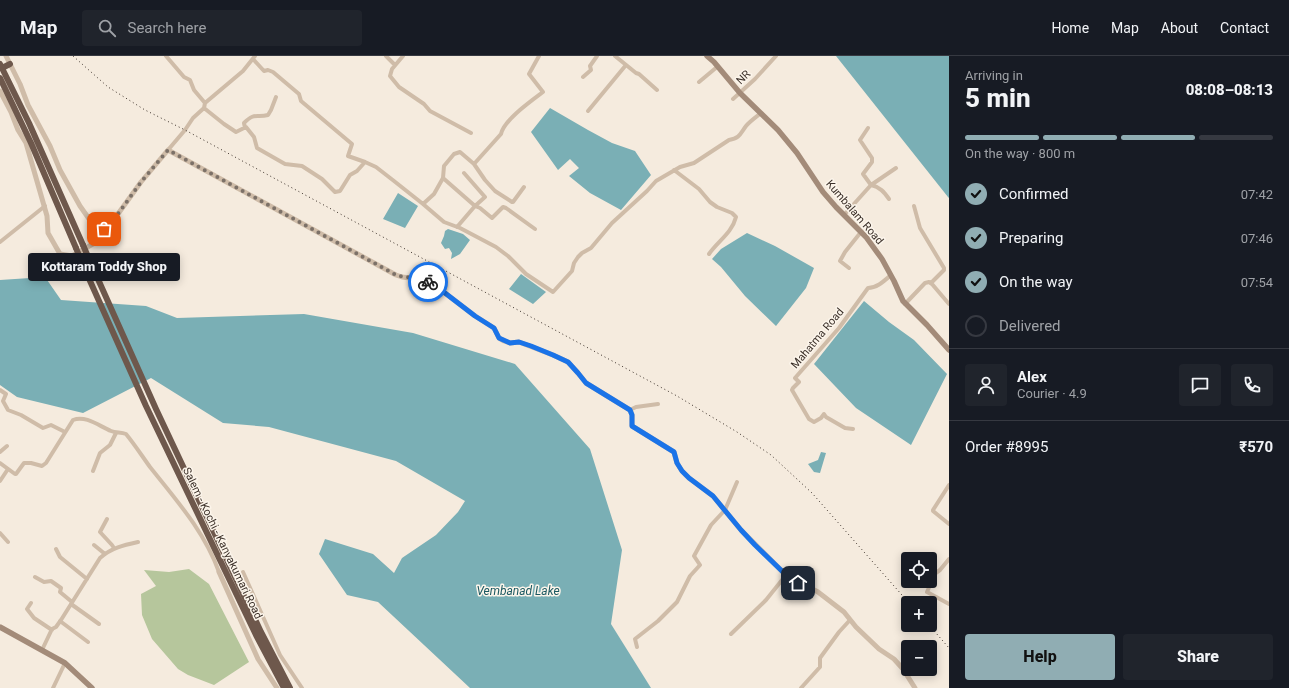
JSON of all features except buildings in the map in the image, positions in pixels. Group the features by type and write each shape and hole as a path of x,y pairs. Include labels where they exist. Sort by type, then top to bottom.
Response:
{"highway":[{"path":"1,66 10,64"},
{"name":"Salem - Kochi - Kanyakumari Road","path":"1,66 29,123 156,409 261,632 290,688"},
{"name":"Salem - Kochi - Kanyakumari Road","path":"0,78 31,143 91,284 146,406 256,635 284,688"}],"main road":[{"name":"Kumbalam Road","path":"706,56 714,62 740,94 778,130 797,153 823,192 861,232 882,259 905,304 927,325 949,350"},
{"path":"0,628 65,663 92,688"}],"street":[{"path":"0,91 18,130 26,143 48,216 48,233 60,254 72,256 98,241 99,234 80,206 60,170 50,146 28,106 20,84 6,56"},
{"path":"166,56 184,77 190,80 194,90 205,105 224,124 236,132 245,128"},
{"path":"386,56 395,65"},
{"path":"403,56 392,69 390,76 399,87 424,104 430,111 471,133"},
{"path":"474,164 501,134 502,130 517,113 543,92 529,74 539,56"},
{"path":"583,77 591,70 590,66 597,56"},
{"path":"615,56 657,90"},
{"name":"NR","path":"733,99 740,94 776,56"},
{"path":"99,234 110,225 141,182 185,130 193,118 243,70 254,57 264,71 268,70 273,72 299,94 301,101 352,144 348,156 376,167 444,222 496,247 508,256 526,274 553,292 572,271 574,263 578,257 591,248 612,223 656,181 680,166 694,163 729,140 735,139 747,125 761,113"},
{"path":"588,111 626,65"},
{"path":"699,82 717,67"},
{"path":"245,128 244,123 251,116 268,115 272,110 276,97"},
{"path":"245,128 246,127 254,137 258,148 285,164 302,166 318,176 335,192 340,191 350,175 357,171 364,162"},
{"path":"868,128 860,140 872,158 872,162 863,174 871,185 880,188 889,199"},
{"path":"168,150 396,275 406,278 426,280 494,328 499,338 510,343 519,342 568,362 586,383 630,410 632,415 632,426 674,452 677,463 682,471 713,496 741,530 786,575 818,592 844,612 879,649 894,659 903,669 915,688"},
{"path":"423,204 434,194 443,178 444,166 454,154 460,152 474,164 495,191 512,202 524,187"},
{"path":"844,215 871,185 896,168"},
{"path":"674,170 699,189 717,208 732,213 736,217 730,231 709,254"},
{"path":"457,227 485,196 464,173"},
{"path":"443,178 475,206 480,208 492,218 503,207 535,229"},
{"path":"0,242 45,206"},
{"path":"905,304 925,283 931,283 944,270 920,228 914,206"},
{"path":"849,268 840,261 845,252 861,232"},
{"name":"Mahatma Road","path":"853,429 845,428 826,417 824,414 821,418 814,422 809,419 792,390 799,382 795,378 840,328 868,288 877,286 891,275"},
{"path":"931,283 949,304"},
{"path":"0,390 6,394 3,401 8,410 21,415 43,428 51,426 65,432"},
{"path":"630,410 636,407 658,404"},
{"path":"0,463 16,474 24,463 42,466 46,463 73,420 78,418 87,420 116,433 126,434 184,508 199,531 214,560 258,659 277,688"},
{"path":"92,471 100,453 110,445 116,433"},
{"path":"0,452 7,446"},
{"path":"0,481 8,469"},
{"path":"637,647 634,639 658,621 677,602 690,576 700,565 694,556 711,525 725,510 737,482"},
{"path":"949,485 933,511 949,524"},
{"path":"107,519 100,532 114,548"},
{"path":"0,533 8,542"},
{"path":"42,650 52,630 60,621 100,558 114,548 138,542"},
{"path":"94,545 104,554"},
{"path":"56,549 60,557 87,579"},
{"path":"949,559 940,570 933,575 927,592 949,604"},
{"path":"243,572 280,655 302,688"},
{"path":"731,634 766,600 786,575"},
{"path":"35,577 44,582 51,581 61,588 60,592 71,603 99,624"},
{"path":"30,603 27,609 34,618 52,630"},
{"path":"801,688 820,667 820,658 838,632 850,620"},
{"path":"60,621 88,642"},
{"path":"53,688 65,663"}],"green space":[{"path":"189,569 209,584 249,662 214,685 188,675 178,669 152,639 142,615 141,594 156,586 144,570 169,572"}],"water":[{"path":"836,56 949,56 949,198 948,197"},
{"path":"550,108 612,143 635,151 651,175 621,210 590,193 569,176 579,168 570,159 558,170 531,132"},
{"path":"398,193 418,206 405,228 383,219"},
{"path":"448,229 463,234 470,240 460,254 451,259 452,253 449,248 445,249 441,243 445,231"},
{"path":"747,233 775,246 814,268 806,288 776,326 745,296 721,267 712,259 721,249"},
{"path":"521,274 546,292 533,304 509,289"},
{"name":"Vembanad Lake","path":"45,277 61,300 146,306 177,318 304,314 413,333 515,364 590,449 622,550 611,624 651,688 470,688 378,602 347,595 319,554 325,539 373,554 394,573 402,558 436,535 458,512 465,501 396,461 269,427 223,423 151,378 83,413 17,397 0,385 0,280"},
{"path":"864,301 914,340 947,374 911,445 856,408 814,364"},
{"path":"821,452 826,453 820,473 814,472 808,464 818,460"}],"railway":[{"path":"73,56 108,87 145,110 185,130 677,396 737,432 771,455 812,493 903,596"},
{"path":"935,632 949,648"}],"way so far":[{"path":"104,229 110,225 141,182 168,150 396,275 426,280 428,282"}],"place":[{"name":"Kottaram Toddy Shop","path":"104,229"}],"route":[{"path":"428,282 494,328 499,338 510,343 519,342 531,346 568,362 586,383 630,410 632,413 632,426 674,452 677,463 682,471 713,496 755,545 786,575 798,583"}]}
